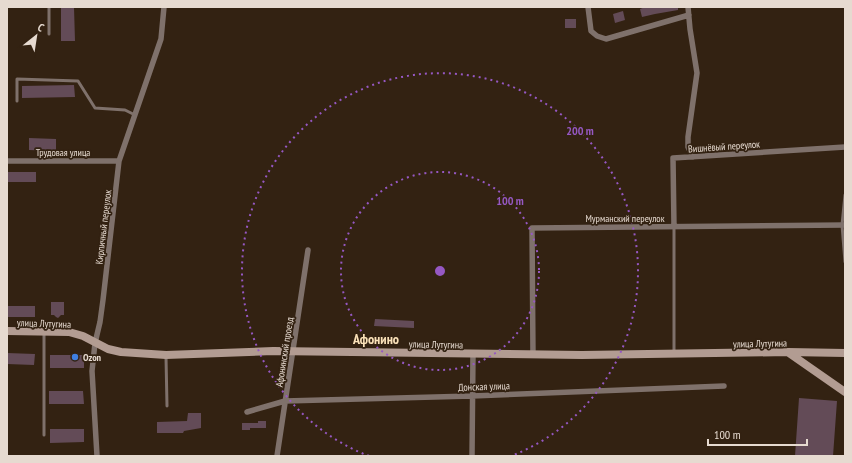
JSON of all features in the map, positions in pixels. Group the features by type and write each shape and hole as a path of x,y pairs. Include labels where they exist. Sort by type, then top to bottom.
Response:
{"main road":[{"name":"улица Лутугина","path":"7,331 70,332 121,352 166,355 273,351 533,355 788,352 845,353"},
{"path":"788,352 845,392"}],"street":[{"name":"Кирпичный переулок","path":"97,456 92,371 95,343 103,300 119,161 161,39 164,7"},
{"path":"588,7 591,31 597,36 606,39 689,15"},
{"path":"688,7 697,74 688,137 688,147 693,157"},
{"name":"Вишнёвый переулок","path":"674,227 673,158 845,147"},
{"name":"Трудовая улица","path":"7,161 119,161"},
{"name":"Мурманский переулок","path":"533,355 532,228 844,225"},
{"name":"Афонинский проезд","path":"277,456 308,250"},
{"path":"472,456 473,354"},
{"name":"Донская улица","path":"246,412 285,401 472,396 724,386"}],"lane":[{"path":"49,7 49,34"},
{"path":"17,101 17,79 78,80 94,108 125,110 135,114"},
{"path":"845,195 845,262"},
{"path":"674,227 674,354"},
{"path":"44,332 44,435"},
{"path":"166,355 167,406"}],"building":[{"path":"61,7 74,7 75,41 61,41"},
{"path":"645,7 678,7 678,10 642,17 640,9"},
{"path":"623,11 625,20 615,23 613,14"},
{"path":"565,19 576,19 576,28 565,28"},
{"path":"74,85 75,97 22,98 22,86"},
{"path":"29,138 56,139 56,151 29,150"},
{"path":"7,172 36,172 36,182 7,182"},
{"path":"51,302 64,302 64,315 61,315 58,318 51,315"},
{"path":"7,306 35,306 35,317 7,317"},
{"path":"375,319 414,321 414,328 374,326"},
{"path":"7,353 35,354 34,365 7,364"},
{"path":"50,355 84,355 84,368 50,368"},
{"path":"49,391 83,391 84,404 49,404"},
{"path":"799,398 837,401 833,456 795,456"},
{"path":"188,413 201,413 201,428 184,431 183,433 157,433 157,422 187,421"},
{"path":"258,421 266,421 266,428 250,428 250,430 242,430 242,423 258,423"},
{"path":"50,429 84,429 84,442 50,443"}],"place":[{"name":"Ozon","path":"75,357"}],"district":[{"name":"Афонино","path":"376,339"}]}
